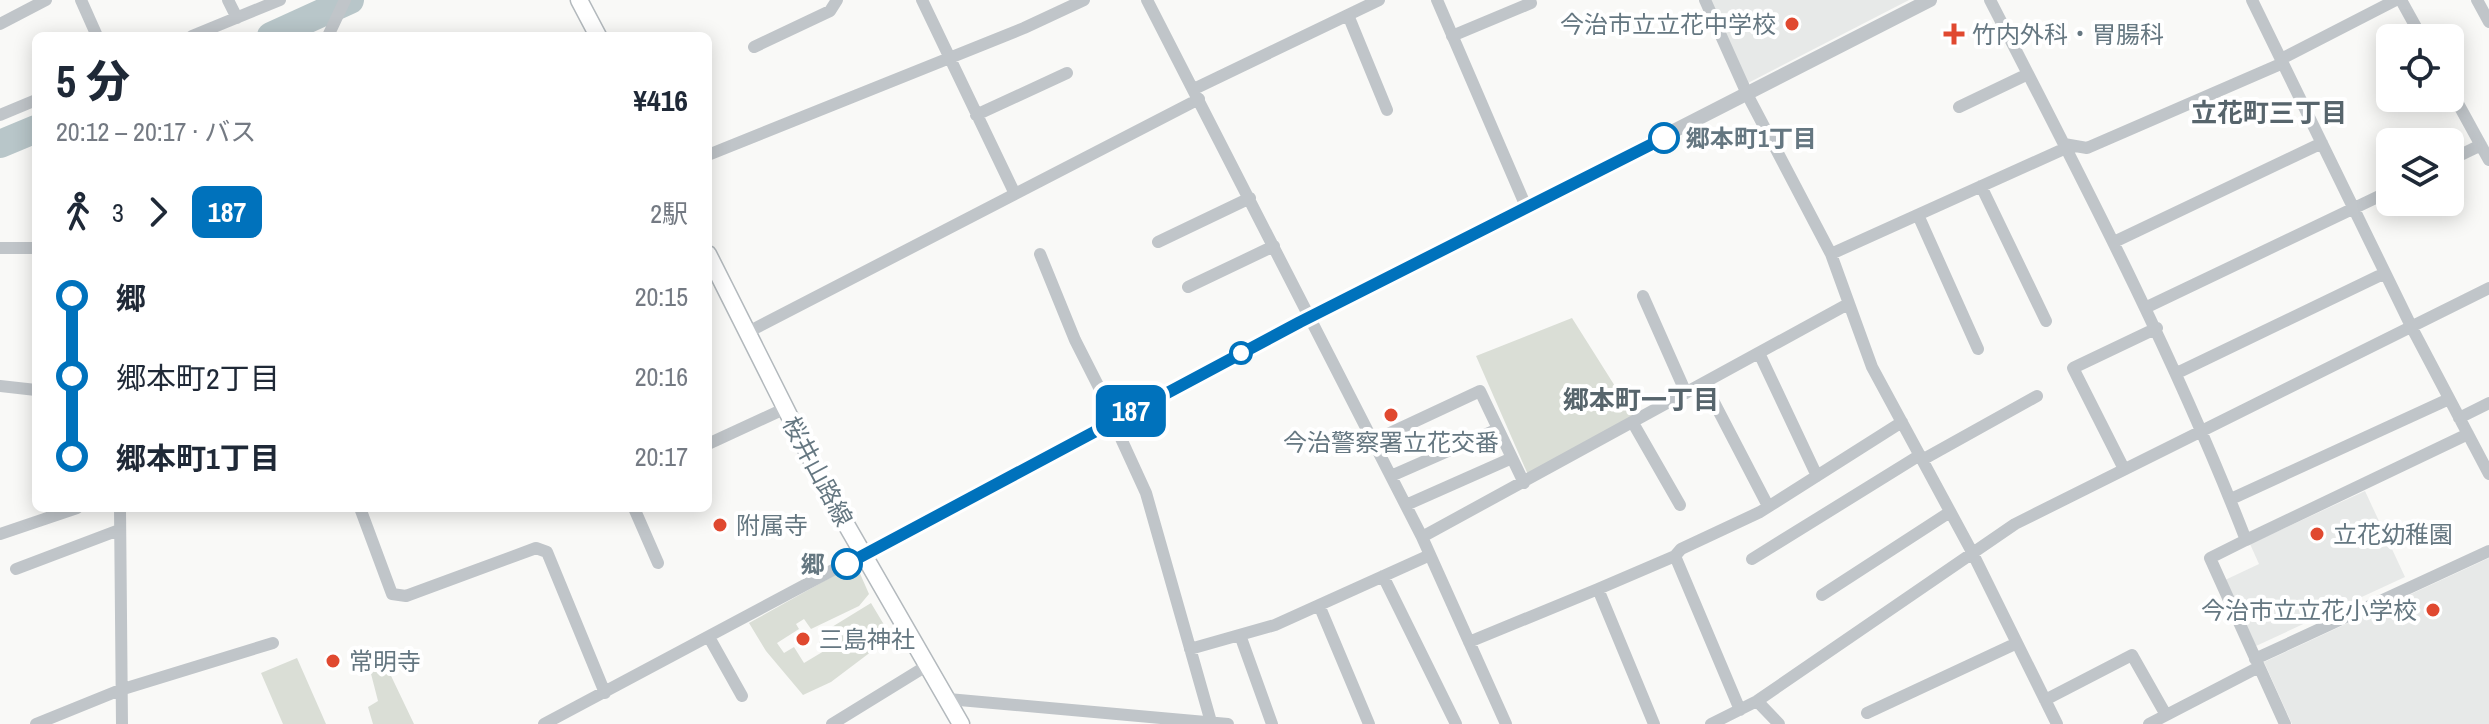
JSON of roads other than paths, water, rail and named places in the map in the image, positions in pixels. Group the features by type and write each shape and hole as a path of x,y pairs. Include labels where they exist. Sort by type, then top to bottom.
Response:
{"main road":[{"path":"579,0 596,32"},
{"name":"桜井山路線","path":"712,262 863,554 961,724"}],"street":[{"path":"0,24 46,0"},
{"path":"81,0 95,32"},
{"path":"228,0 237,18"},
{"path":"202,32 280,0"},
{"path":"330,32 345,0"},
{"path":"922,0 1015,194"},
{"path":"712,153 1084,0"},
{"path":"1147,0 1422,537 1506,724"},
{"path":"748,332 1379,0"},
{"path":"1437,0 1527,209"},
{"path":"1705,0 1748,96 1831,254 1872,367 1972,552 2045,700 2051,722"},
{"path":"544,724 710,639 1114,420 1930,0"},
{"path":"1990,0 2157,328 2203,430 2246,540"},
{"path":"2252,0 2412,328 2489,474"},
{"path":"1831,254 2065,146 2087,148 2282,61 2398,0 2413,24"},
{"path":"2477,0 2489,22"},
{"path":"754,47 830,11 835,1"},
{"path":"1452,36 1531,3"},
{"path":"1348,15 1387,110"},
{"path":"976,115 1067,73"},
{"path":"1959,107 2028,74"},
{"path":"0,115 32,102"},
{"path":"2463,112 2489,160"},
{"path":"2114,242 2322,143"},
{"path":"2464,153 2481,145"},
{"path":"1981,186 2046,321"},
{"path":"1158,242 1250,198"},
{"path":"2147,307 2376,198"},
{"path":"1918,215 1978,349"},
{"path":"1188,287 1274,246"},
{"path":"0,248 32,248"},
{"path":"1040,254 1075,340 1146,493 1211,722"},
{"path":"2177,373 2385,273"},
{"path":"1711,724 1757,701 2015,524 2489,288"},
{"path":"1643,296 1686,393"},
{"path":"1422,537 1848,304"},
{"path":"2124,469 2073,368 2157,328"},
{"path":"1759,353 1817,476"},
{"path":"1704,383 1768,506"},
{"path":"0,386 32,390"},
{"path":"1373,441 1480,391 1524,483"},
{"path":"1752,559 1921,457 2037,396"},
{"path":"2231,499 2449,399"},
{"path":"2459,418 2489,403"},
{"path":"712,442 786,408"},
{"path":"1469,642 1675,556 1681,549 1768,506 1902,422"},
{"path":"1633,423 1680,505"},
{"path":"1391,476 1498,429"},
{"path":"2285,724 2210,558 2468,434"},
{"path":"1406,505 1512,458"},
{"path":"0,534 65,512"},
{"path":"120,512 122,724"},
{"path":"361,512 392,594 406,596 536,548 547,552 605,693"},
{"path":"636,512 658,563"},
{"path":"1822,595 1950,512"},
{"path":"16,569 119,530"},
{"path":"2149,724 2257,663 2489,551"},
{"path":"1190,649 1275,625 1430,555"},
{"path":"1675,556 1740,710"},
{"path":"1383,576 1456,724"},
{"path":"1598,589 1654,724"},
{"path":"1319,605 1369,724"},
{"path":"1240,635 1272,724"},
{"path":"710,639 742,696"},
{"path":"36,724 120,690 273,643"},
{"path":"1867,713 2017,643"},
{"path":"2045,700 2132,655 2166,715"},
{"path":"832,724 928,665"},
{"path":"948,699 1228,724"},
{"path":"1757,701 1779,724"}],"waterway":[{"path":"280,32 350,0"},
{"path":"0,144 32,131"}],"place":[{"name":"今治市立立花中学校","path":"1792,24"},
{"name":"竹内外科・胃腸科","path":"1954,34"},
{"name":"郷本町1丁目","path":"1664,138"},
{"name":"今治警察署立花交番","path":"1391,415"},
{"name":"附属寺","path":"720,525"},
{"name":"立花幼稚園","path":"2317,534"},
{"name":"郷","path":"847,564"},
{"name":"今治市立立花小学校","path":"2433,610"},
{"name":"三島神社","path":"803,639"},
{"name":"常明寺","path":"333,661"}],"district":[{"name":"立花町三丁目","path":"2269,112"},
{"name":"郷本町一丁目","path":"1641,399"}]}
